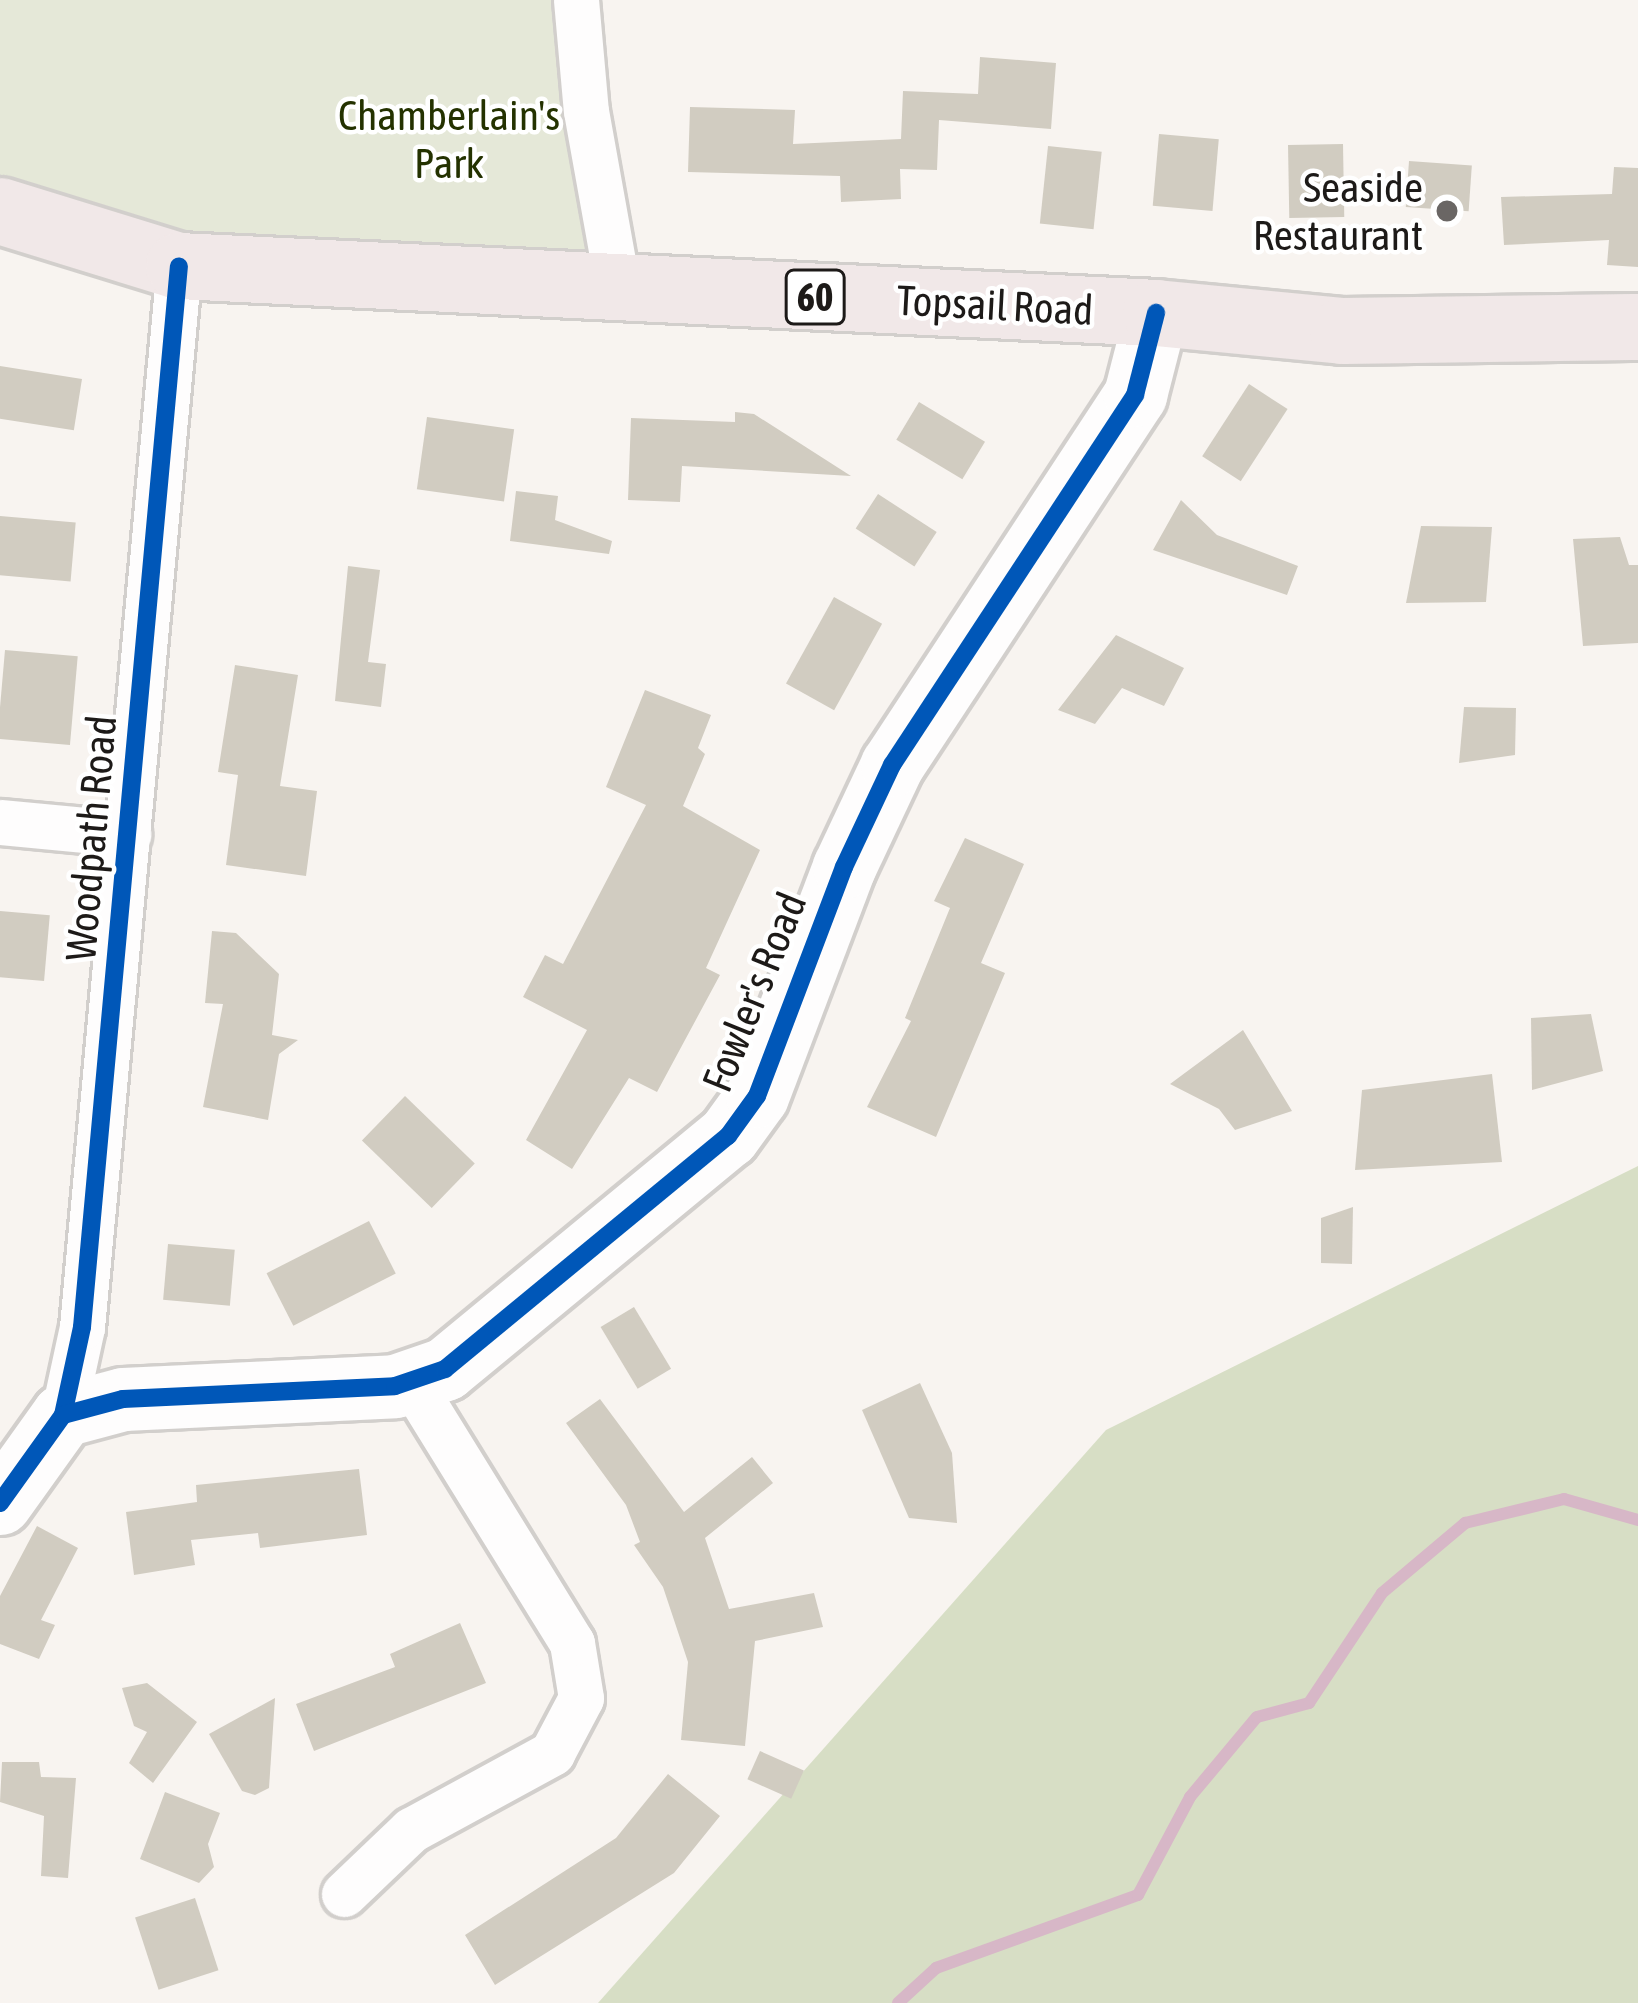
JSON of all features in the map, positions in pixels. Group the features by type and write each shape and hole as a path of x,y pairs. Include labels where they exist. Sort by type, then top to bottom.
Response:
{"main road":[{"name":"Topsail Road","path":"0,211 179,266 1156,313 1343,332 1638,328"}],"street":[{"path":"576,0 586,111 618,288"},
{"name":"Woodpath Road","path":"63,1415 82,1327 179,266"},
{"name":"Fowler's Road","path":"63,1415 124,1399 411,1382 470,1351 745,1117 892,765 1136,395 1156,313"},
{"path":"0,822 128,834"},
{"path":"344,1894 411,1830 541,1762 571,1729 581,1697 572,1643 411,1382"},
{"path":"0,1502 63,1415"}],"green space":[{"name":"Chamberlain's Park","path":"0,0 576,0 618,288 0,211"},
{"path":"1638,1166 1638,2003 598,2003 1106,1430"}],"building":[{"path":"980,57 1056,63 1051,129 939,120 937,170 900,169 901,199 841,202 840,176 688,172 690,107 795,110 793,144 901,139 903,91 978,94"},
{"path":"1159,134 1219,139 1212,211 1153,206"},
{"path":"1343,144 1344,217 1289,218 1288,145"},
{"path":"1048,146 1102,152 1094,229 1040,224"},
{"path":"1409,161 1472,165 1469,211 1406,207"},
{"path":"1614,167 1638,168 1638,267 1607,265 1609,240 1504,245 1501,197 1612,194"},
{"path":"0,366 82,379 74,430 0,419"},
{"path":"1249,384 1288,409 1241,481 1202,456"},
{"path":"919,402 985,442 962,479 896,440"},
{"path":"735,412 754,414 851,476 682,466 680,502 628,500 631,418 735,422"},
{"path":"427,417 514,429 504,502 417,489"},
{"path":"516,491 558,496 555,520 612,541 609,554 510,541"},
{"path":"878,494 937,532 914,567 856,528"},
{"path":"1181,500 1217,535 1298,566 1287,595 1153,550"},
{"path":"0,516 76,523 71,581 0,575"},
{"path":"1421,526 1492,527 1486,602 1406,603"},
{"path":"1620,537 1629,565 1638,565 1638,643 1583,646 1573,539"},
{"path":"348,566 380,570 368,662 386,664 381,707 335,701"},
{"path":"834,597 882,624 834,710 786,684"},
{"path":"1116,635 1184,668 1164,706 1122,688 1095,724 1058,710"},
{"path":"5,650 78,656 70,745 0,739"},
{"path":"235,665 298,675 280,786 317,791 306,876 226,865 238,775 218,772"},
{"path":"645,690 711,715 698,748 705,754 683,806 760,850 706,968 720,975 657,1092 629,1078 572,1169 526,1140 587,1030 523,997 545,955 563,964 646,805 606,787"},
{"path":"1464,707 1516,708 1515,755 1459,763"},
{"path":"965,838 1024,864 981,963 1005,973 936,1137 867,1107 911,1021 905,1018 950,908 934,901"},
{"path":"0,911 50,915 44,981 0,977"},
{"path":"212,931 236,933 279,974 272,1035 298,1040 279,1054 268,1120 203,1107 223,1004 205,1003"},
{"path":"1591,1014 1603,1071 1532,1090 1531,1018"},
{"path":"1243,1030 1292,1111 1235,1130 1219,1109 1170,1084"},
{"path":"1492,1074 1502,1162 1355,1170 1362,1090"},
{"path":"405,1096 475,1163 432,1208 362,1141"},
{"path":"1353,1207 1352,1264 1321,1263 1321,1218"},
{"path":"369,1221 396,1274 293,1326 267,1273"},
{"path":"168,1244 235,1250 230,1306 163,1300"},
{"path":"634,1307 671,1369 638,1389 601,1327"},
{"path":"920,1383 952,1453 957,1523 909,1518 862,1410"},
{"path":"600,1399 684,1512 752,1457 773,1483 705,1538 729,1609 814,1593 823,1627 755,1641 745,1746 681,1740 688,1662 663,1587 634,1545 640,1542 626,1505 566,1423"},
{"path":"359,1469 367,1535 260,1548 258,1533 191,1540 195,1565 134,1575 126,1512 197,1502 196,1485"},
{"path":"37,1526 78,1548 41,1620 55,1625 39,1659 0,1644 0,1596"},
{"path":"460,1623 486,1683 314,1751 296,1704 395,1667 390,1654"},
{"path":"147,1683 197,1722 153,1783 129,1763 147,1732 134,1726 122,1688"},
{"path":"275,1698 269,1788 255,1795 242,1791 209,1734"},
{"path":"760,1751 804,1771 791,1799 747,1779"},
{"path":"2,1762 39,1762 41,1777 76,1778 68,1878 41,1876 44,1816 0,1802"},
{"path":"668,1774 720,1816 674,1873 495,1985 465,1935 616,1838"},
{"path":"165,1792 220,1813 208,1844 214,1867 199,1883 140,1859"},
{"path":"195,1898 218,1970 159,1990 135,1917"}],"waterway":[{"path":"898,2003 936,1968 1138,1895 1190,1797 1257,1717 1309,1703 1382,1593 1465,1523 1564,1499 1638,1520"}],"cycle path":[{"path":"63,1415 82,1327 179,266"},
{"path":"0,1503 63,1415 123,1399 395,1386 445,1369 728,1136 757,1096 844,867 892,765 1135,395 1156,313"}],"place":[{"name":"Seaside Restaurant","path":"1447,211"}]}
